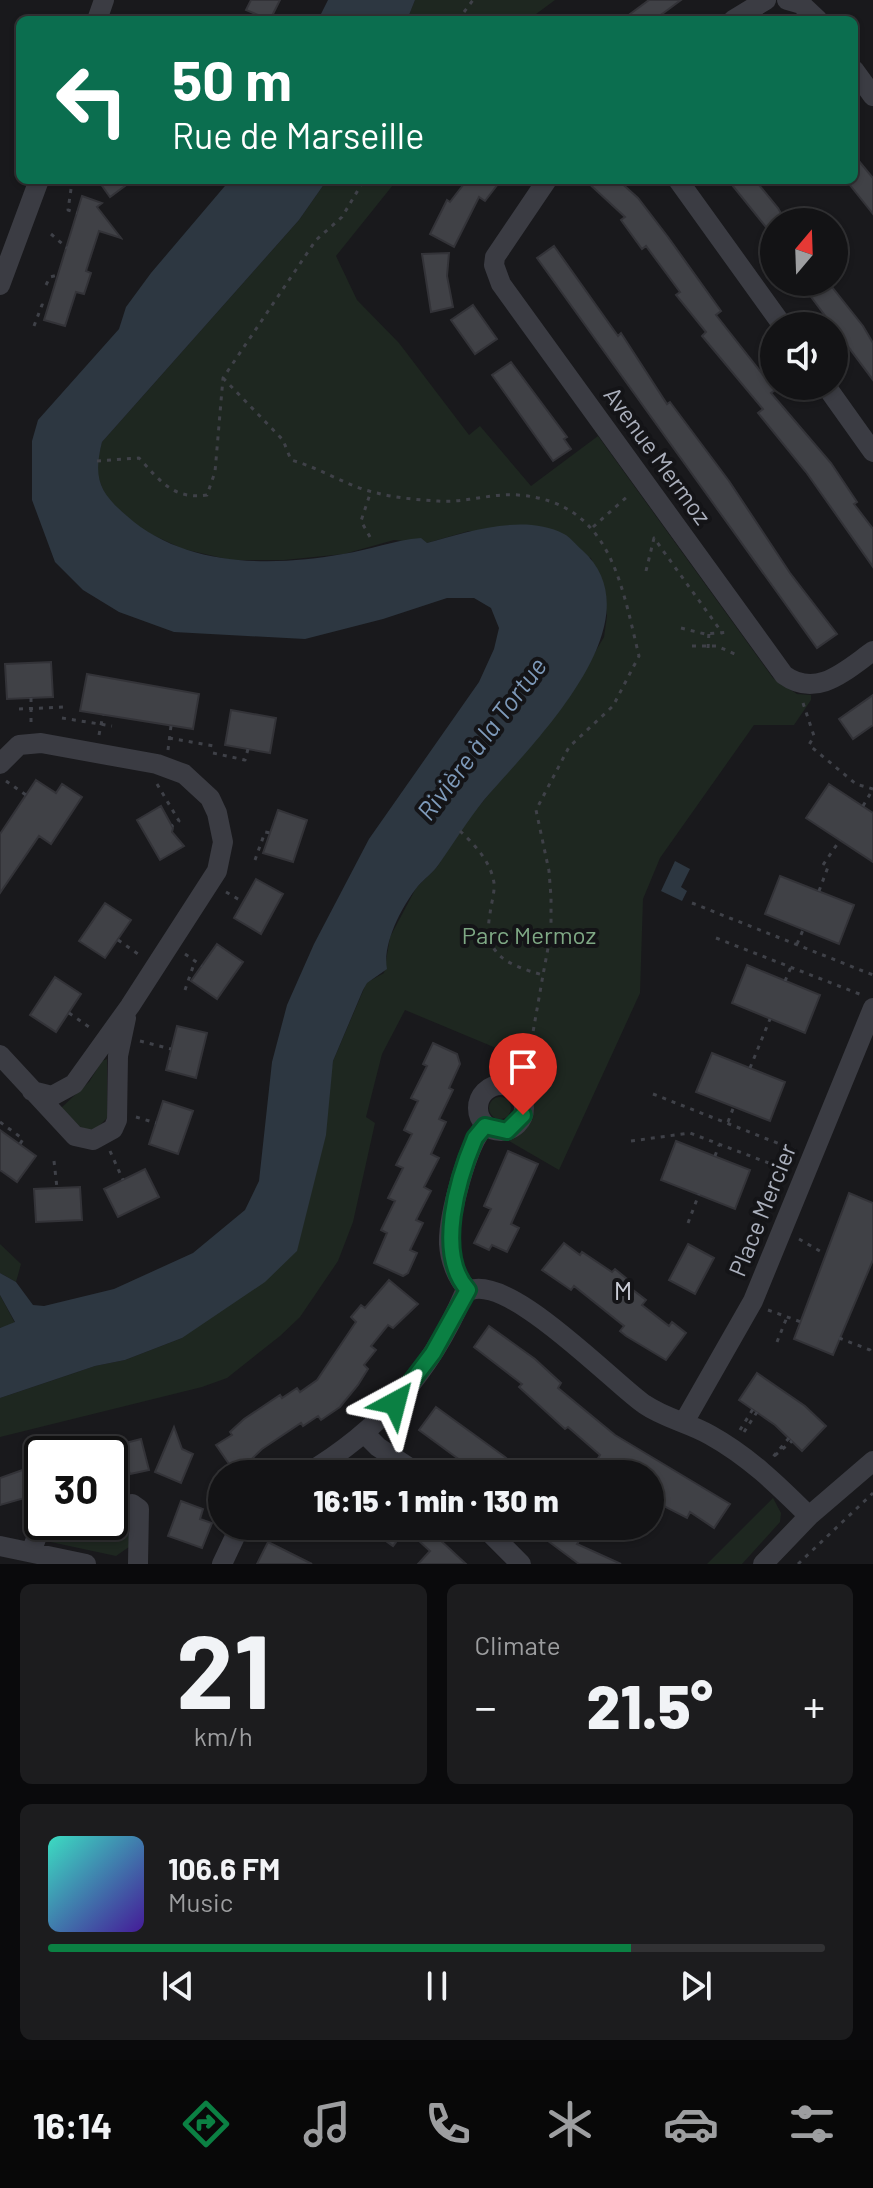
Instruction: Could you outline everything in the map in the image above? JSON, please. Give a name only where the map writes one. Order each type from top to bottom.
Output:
[{"type":"street","points":[[740,16],[766,0]]},
{"type":"street","points":[[787,0],[801,4],[814,16]]},
{"type":"street","points":[[858,75],[873,96]]},
{"type":"street","points":[[0,285],[4,261],[37,184]]},
{"type":"street","name":"Avenue Mermoz","points":[[544,184],[495,257],[496,275],[773,661],[784,675],[799,684]]},
{"type":"street","points":[[681,184],[773,312]]},
{"type":"street","points":[[836,400],[873,452]]},
{"type":"street","points":[[799,684],[829,681],[873,651]]},
{"type":"street","points":[[0,764],[11,750],[31,743],[194,781],[210,798],[217,813],[223,842],[217,871],[130,1006],[113,1038],[67,1090],[52,1096],[32,1091]]},
{"type":"street","name":"Place Mercier","points":[[684,1422],[753,1301],[873,1008]]},
{"type":"street","points":[[0,1055],[75,1136],[84,1140],[103,1136],[117,1120],[113,1038]]},
{"type":"street","points":[[498,1085],[512,1088],[523,1100],[520,1123],[507,1131],[485,1126],[477,1113],[480,1098],[498,1085]]},
{"type":"street","points":[[468,1290],[456,1272],[449,1241],[471,1147],[485,1126]]},
{"type":"street","points":[[468,1290],[495,1292],[520,1306],[577,1346],[640,1402],[684,1422],[749,1460],[809,1516]]},
{"type":"street","points":[[328,1460],[366,1435],[421,1371],[468,1290]]},
{"type":"street","points":[[366,1435],[400,1460]]},
{"type":"street","points":[[763,1564],[809,1516],[873,1461]]},
{"type":"street","points":[[128,1505],[139,1509],[138,1564]]},
{"type":"street","points":[[31,1552],[36,1540]]},
{"type":"street","points":[[222,1564],[233,1540]]},
{"type":"street","points":[[497,1540],[521,1564]]},
{"type":"street","points":[[0,1546],[86,1564]]},
{"type":"path","points":[[97,461],[139,458],[168,489],[188,498],[207,495],[215,472],[223,378],[316,240],[342,217],[362,184]]},
{"type":"path","points":[[71,189],[68,210],[77,213]]},
{"type":"path","points":[[51,234],[67,248]]},
{"type":"path","points":[[46,285],[50,277],[58,275]]},
{"type":"path","points":[[34,326],[42,305],[48,307]]},
{"type":"path","points":[[223,378],[283,440],[291,460],[324,470],[371,491],[442,501],[514,494],[560,504],[592,528],[617,570],[639,656],[613,706],[569,747],[536,810],[551,897],[551,932],[529,1055],[512,1088]]},
{"type":"path","points":[[592,528],[644,482]]},
{"type":"path","points":[[370,537],[361,521],[371,491]]},
{"type":"path","points":[[646,571],[654,538],[723,634]]},
{"type":"path","points":[[681,628],[723,634],[738,630]]},
{"type":"path","points":[[708,646],[709,633]]},
{"type":"path","points":[[692,646],[708,646],[737,655]]},
{"type":"path","points":[[799,684],[814,736],[809,745],[856,784],[873,789],[863,806]]},
{"type":"path","points":[[31,698],[31,743]]},
{"type":"path","points":[[19,709],[65,707]]},
{"type":"path","points":[[62,718],[112,726]]},
{"type":"path","points":[[171,726],[161,775],[179,821],[172,826]]},
{"type":"path","points":[[169,738],[214,746]]},
{"type":"path","points":[[213,753],[245,760],[248,749]]},
{"type":"path","points":[[0,777],[26,795]]},
{"type":"path","points":[[460,831],[488,864],[495,885],[487,928],[491,947],[514,967],[543,975]]},
{"type":"path","points":[[255,860],[265,832],[270,833]]},
{"type":"path","points":[[819,891],[826,866],[840,840]]},
{"type":"path","points":[[692,903],[873,975]]},
{"type":"path","points":[[797,944],[803,930]]},
{"type":"path","points":[[716,938],[873,999]]},
{"type":"path","points":[[118,940],[156,966]]},
{"type":"path","points":[[185,990],[195,961]]},
{"type":"path","points":[[785,981],[791,967]]},
{"type":"path","points":[[69,1013],[113,1038],[171,1049]]},
{"type":"path","points":[[750,1068],[770,1019]]},
{"type":"path","points":[[653,1094],[728,1123],[809,1167]]},
{"type":"path","points":[[728,1123],[734,1106]]},
{"type":"path","points":[[0,1122],[23,1139],[20,1144]]},
{"type":"path","points":[[631,1141],[682,1132],[809,1167]]},
{"type":"path","points":[[103,1136],[123,1180]]},
{"type":"path","points":[[715,1156],[719,1143]]},
{"type":"path","points":[[54,1161],[57,1188]]},
{"type":"path","points":[[688,1223],[699,1194]]},
{"type":"path","points":[[799,1239],[825,1254]]},
{"type":"path","points":[[768,1310],[801,1322]]},
{"type":"path","points":[[777,1342],[787,1317]]},
{"type":"path","points":[[839,1338],[870,1350],[873,1355]]},
{"type":"path","points":[[755,1411],[738,1437],[755,1411]]},
{"type":"path","points":[[791,1440],[772,1458],[791,1440]]},
{"type":"path","points":[[798,1564],[873,1493]]},
{"type":"green space","points":[[415,0],[555,0],[533,16],[409,16]]},
{"type":"green space","name":"Parc Mermoz","points":[[324,184],[394,184],[336,256],[357,300],[399,343],[469,435],[480,426],[531,486],[598,436],[773,678],[797,694],[811,695],[811,700],[794,725],[754,725],[660,858],[643,899],[640,993],[559,1170],[509,1141],[529,1124],[533,1099],[516,1080],[491,1076],[496,1048],[405,1010],[382,1054],[366,1117],[375,1123],[353,1222],[338,1261],[300,1317],[227,1378],[202,1387],[0,1437],[0,1398],[95,1366],[125,1360],[182,1338],[327,1096],[333,1061],[366,983],[384,973],[390,937],[416,888],[437,867],[464,824],[565,703],[604,637],[607,616],[603,588],[591,558],[469,531],[427,543],[394,540],[344,554],[284,560],[231,560],[183,549],[142,530],[107,499],[95,470],[102,442],[299,220]]},
{"type":"green space","points":[[107,1059],[107,1118],[93,1132],[78,1126],[61,1108],[89,1082],[102,1061]]},
{"type":"green space","points":[[500,1097],[508,1100],[511,1108],[508,1116],[500,1119],[492,1116],[489,1108],[492,1100]]},
{"type":"green space","points":[[0,1244],[21,1264],[16,1282],[0,1273]]},
{"type":"green space","points":[[0,1295],[15,1323],[0,1328]]},
{"type":"green space","points":[[773,1498],[781,1513],[780,1522],[742,1564],[707,1564]]},
{"type":"green space","points":[[128,1516],[129,1547],[116,1556],[46,1541],[128,1540]]},
{"type":"water","points":[[328,0],[415,0],[409,16],[320,16]]},
{"type":"water","name":"Rivière à la Tortue","points":[[227,184],[324,184],[299,220],[102,442],[98,465],[101,484],[104,492],[127,516],[150,533],[201,554],[258,561],[315,558],[421,538],[427,543],[496,526],[548,528],[564,534],[582,550],[602,579],[606,611],[598,646],[580,681],[556,716],[478,808],[437,867],[412,894],[390,937],[387,969],[367,983],[363,990],[333,1061],[326,1135],[297,1251],[265,1282],[182,1338],[125,1360],[95,1366],[0,1398],[0,1328],[15,1322],[0,1295],[0,1273],[16,1282],[33,1305],[44,1306],[114,1289],[193,1253],[245,1210],[259,1181],[272,1062],[287,1005],[314,944],[369,839],[479,682],[494,649],[499,628],[491,608],[474,598],[447,598],[383,619],[305,639],[174,632],[119,612],[83,590],[55,562],[32,500],[32,441],[38,420],[119,329],[126,307]]},
{"type":"water","points":[[675,861],[690,869],[681,887],[687,891],[682,901],[661,891]]},
{"type":"building","points":[[251,0],[280,0],[272,16],[260,16],[246,10]]},
{"type":"building","points":[[649,0],[681,0],[659,16],[627,16]]},
{"type":"building","points":[[858,160],[873,178],[873,214],[849,184],[858,184]]},
{"type":"building","points":[[101,184],[128,184],[110,197]]},
{"type":"building","points":[[464,184],[498,184],[485,201],[479,197],[454,247],[430,234],[447,200],[450,202]]},
{"type":"building","points":[[589,184],[622,184],[638,198],[668,237],[721,311],[716,315],[760,371],[760,400],[777,400],[831,463],[857,502],[854,504],[873,529],[873,567],[806,472],[758,413],[763,409],[702,336],[706,332],[676,295],[680,292],[646,246],[642,249],[621,220],[625,217]]},
{"type":"building","points":[[731,184],[758,184],[778,208],[760,208],[760,220]]},
{"type":"building","points":[[82,196],[102,203],[97,207],[121,238],[99,231],[86,271],[91,273],[84,294],[76,292],[65,326],[44,320]]},
{"type":"building","points":[[554,246],[618,336],[621,333],[667,404],[670,402],[729,481],[790,573],[837,634],[817,648],[537,258]]},
{"type":"building","points":[[449,253],[447,276],[453,307],[431,312],[422,254]]},
{"type":"building","points":[[810,296],[839,296],[863,326],[873,343],[873,380],[848,346],[848,312],[822,312]]},
{"type":"building","points":[[473,305],[497,339],[475,354],[451,320]]},
{"type":"building","points":[[511,362],[567,437],[564,439],[571,449],[553,461],[492,375]]},
{"type":"building","points":[[51,662],[53,697],[7,699],[5,664]]},
{"type":"building","points":[[87,674],[199,694],[193,729],[80,711]]},
{"type":"building","points":[[873,695],[873,725],[853,739],[839,719]]},
{"type":"building","points":[[231,710],[276,718],[270,753],[225,745]]},
{"type":"building","points":[[36,780],[56,793],[62,784],[82,797],[51,844],[39,836],[0,893],[0,834]]},
{"type":"building","points":[[829,784],[873,813],[873,862],[806,818]]},
{"type":"building","points":[[161,806],[173,828],[172,832],[184,846],[160,860],[137,820]]},
{"type":"building","points":[[278,810],[307,820],[293,862],[263,853]]},
{"type":"building","points":[[780,876],[854,905],[839,944],[765,914]]},
{"type":"building","points":[[256,879],[283,894],[261,934],[234,918]]},
{"type":"building","points":[[105,903],[131,920],[105,958],[79,941]]},
{"type":"building","points":[[217,944],[243,962],[217,999],[191,981]]},
{"type":"building","points":[[747,965],[820,995],[805,1033],[732,1003]]},
{"type":"building","points":[[55,977],[81,994],[56,1032],[30,1015]]},
{"type":"building","points":[[177,1026],[207,1033],[196,1078],[166,1070]]},
{"type":"building","points":[[433,1043],[457,1054],[460,1064],[449,1088],[453,1090],[439,1119],[446,1122],[431,1154],[439,1158],[424,1187],[431,1191],[416,1220],[423,1223],[410,1250],[417,1253],[408,1273],[403,1276],[374,1263],[387,1233],[381,1230],[395,1201],[388,1198],[403,1168],[396,1165],[412,1134],[404,1130],[418,1101],[411,1098],[427,1066],[423,1064]]},
{"type":"building","points":[[712,1053],[785,1082],[770,1121],[696,1092]]},
{"type":"building","points":[[163,1101],[193,1111],[178,1154],[149,1144]]},
{"type":"building","points":[[0,1130],[36,1156],[17,1182],[0,1170]]},
{"type":"building","points":[[676,1141],[750,1170],[735,1209],[661,1180]]},
{"type":"building","points":[[508,1151],[538,1164],[511,1224],[519,1228],[507,1252],[492,1245],[489,1250],[474,1243],[491,1209],[484,1206]]},
{"type":"building","points":[[145,1169],[159,1197],[118,1217],[104,1189]]},
{"type":"building","points":[[80,1187],[82,1220],[36,1222],[34,1189]]},
{"type":"building","points":[[849,1193],[873,1203],[873,1260],[833,1355],[794,1339]]},
{"type":"building","points":[[564,1243],[612,1272],[615,1269],[627,1279],[624,1283],[646,1300],[642,1305],[669,1326],[672,1322],[686,1333],[666,1360],[626,1336],[620,1331],[624,1326],[574,1286],[571,1290],[542,1270]]},
{"type":"building","points":[[688,1244],[714,1258],[695,1294],[669,1280]]},
{"type":"building","points":[[389,1280],[418,1304],[393,1328],[388,1325],[371,1346],[376,1350],[364,1365],[368,1369],[340,1407],[321,1420],[318,1416],[303,1426],[301,1423],[251,1460],[226,1460],[216,1445],[232,1435],[230,1432],[244,1419],[280,1395],[282,1398],[297,1388],[300,1392],[317,1380],[356,1322],[351,1317],[361,1305],[365,1308]]},
{"type":"building","points":[[489,1326],[535,1359],[561,1383],[558,1388],[615,1435],[657,1460],[597,1460],[600,1455],[568,1427],[565,1429],[519,1387],[522,1384],[474,1347]]},
{"type":"building","points":[[757,1373],[805,1406],[826,1426],[802,1451],[775,1425],[739,1400]]},
{"type":"building","points":[[436,1407],[508,1460],[460,1460],[419,1430]]},
{"type":"building","points":[[174,1427],[182,1449],[193,1454],[181,1483],[155,1472]]},
{"type":"building","points":[[141,1439],[149,1470],[130,1474],[128,1442]]},
{"type":"building","points":[[664,1464],[730,1504],[714,1528],[690,1512],[687,1518],[664,1506]]},
{"type":"building","points":[[24,1469],[24,1498],[0,1505],[0,1478]]},
{"type":"building","points":[[181,1501],[203,1509],[200,1519],[208,1522],[208,1533],[202,1548],[168,1536]]},
{"type":"building","points":[[418,1540],[440,1540],[466,1564],[418,1564],[430,1551]]},
{"type":"building","points":[[547,1540],[580,1540],[577,1544],[621,1564],[579,1564]]},
{"type":"building","points":[[268,1542],[312,1564],[257,1564]]},
{"type":"district","name":"M","points":[[624,1291]]},
{"type":"route","points":[[395,1403],[433,1353],[468,1290],[456,1272],[449,1241],[471,1147],[485,1126],[499,1132],[507,1131],[520,1123],[523,1115]]}]
